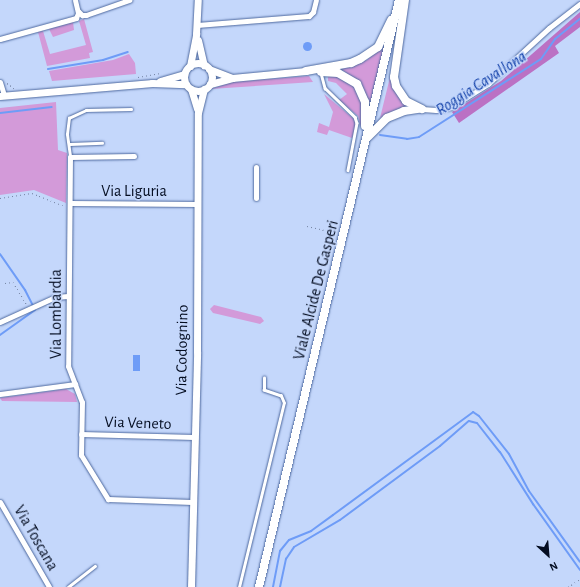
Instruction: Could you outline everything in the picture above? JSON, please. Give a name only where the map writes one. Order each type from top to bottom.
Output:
[{"type":"main road","points":[[306,71],[321,70],[351,63],[378,47],[399,0]]},
{"type":"main road","name":"Viale Alcide De Gasperi","points":[[259,587],[399,0]]},
{"type":"main road","points":[[405,0],[394,77],[396,86],[406,101],[422,109]]},
{"type":"main road","points":[[321,70],[346,75],[360,88],[366,114],[363,152]]},
{"type":"main road","points":[[366,141],[379,123],[387,118],[404,111],[422,109]]},
{"type":"street","points":[[75,0],[78,11],[82,15],[86,15],[129,0]]},
{"type":"street","points":[[152,83],[184,74],[190,66],[196,34],[198,0]]},
{"type":"street","points":[[197,25],[311,14],[316,0]]},
{"type":"street","points":[[422,109],[436,110],[451,107],[488,84],[549,28],[580,4]]},
{"type":"street","points":[[0,39],[74,18],[78,11]]},
{"type":"street","points":[[196,34],[212,77],[207,87]]},
{"type":"street","points":[[190,66],[207,67],[232,78]]},
{"type":"street","points":[[0,83],[2,95],[152,83],[207,87],[232,78],[306,71]]},
{"type":"street","points":[[184,74],[188,86]]},
{"type":"street","name":"Via Codognino","points":[[188,86],[198,113]]},
{"type":"street","name":"Via Codognino","points":[[191,587],[198,204],[198,113],[207,87]]},
{"type":"street","points":[[70,157],[134,156]]},
{"type":"street","name":"Via Lombardia","points":[[70,157],[68,366],[82,402],[81,455],[108,499],[192,502]]},
{"type":"street","points":[[256,167],[256,198]]},
{"type":"street","name":"Via Liguria","points":[[70,205],[198,204]]},
{"type":"street","points":[[0,322],[59,295],[68,296]]},
{"type":"street","points":[[0,394],[75,384]]},
{"type":"street","name":"Via Veneto","points":[[81,434],[194,437]]},
{"type":"street","name":"Via Toscana","points":[[0,502],[49,587]]},
{"type":"lane","points":[[321,70],[324,88],[355,117],[358,123],[348,170]]},
{"type":"lane","points":[[70,157],[67,122],[73,114],[86,110],[132,109]]},
{"type":"lane","points":[[70,144],[102,143]]},
{"type":"lane","points":[[239,587],[284,403],[281,396],[264,390],[264,378]]},
{"type":"lane","points":[[68,587],[95,566]]},
{"type":"path","points":[[136,77],[162,73]]},
{"type":"path","points":[[0,83],[8,83],[14,89]]},
{"type":"path","points":[[0,198],[32,193],[70,205]]},
{"type":"path","points":[[307,226],[324,230]]},
{"type":"path","points":[[5,283],[13,282],[24,302],[32,307]]},
{"type":"path","points":[[568,587],[580,579]]},
{"type":"shaded area","points":[[580,12],[580,27],[555,46],[559,53],[459,123],[452,112],[501,81]]},
{"type":"shaded area","points":[[84,19],[93,52],[89,53],[90,58],[47,66],[38,32],[43,31],[50,54],[86,45],[79,21]]},
{"type":"shaded area","points":[[73,22],[74,30],[53,37],[49,29]]},
{"type":"shaded area","points":[[385,43],[369,107],[360,83],[341,69],[367,60]]},
{"type":"shaded area","points":[[129,54],[135,63],[136,74],[52,81],[49,71],[113,60]]},
{"type":"shaded area","points":[[391,73],[412,107],[393,111],[380,118]]},
{"type":"shaded area","points":[[309,76],[313,82],[211,89],[232,82]]},
{"type":"shaded area","points":[[328,76],[336,76],[351,83],[358,91],[361,100],[361,127],[358,116],[339,100],[347,94],[336,83],[328,81]]},
{"type":"shaded area","points":[[324,94],[354,119],[356,124],[352,138],[329,130],[327,135],[317,132],[319,123],[329,127],[333,112]]},
{"type":"shaded area","points":[[56,102],[58,150],[67,153],[66,203],[34,190],[0,195],[0,108]]},
{"type":"shaded area","points":[[214,305],[261,317],[264,321],[260,324],[213,313],[210,309]]},
{"type":"shaded area","points":[[66,389],[75,394],[77,402],[2,401],[0,398]]},
{"type":"water","points":[[307,41],[312,46],[307,51],[302,46]]},
{"type":"water","points":[[133,355],[140,355],[140,371],[133,371]]},
{"type":"waterway","name":"Roggia Cavallona","points":[[380,135],[407,139],[419,137],[541,59],[555,39],[580,19]]},
{"type":"waterway","points":[[48,69],[103,60],[128,52]]},
{"type":"waterway","name":"Roggia Cavallona","points":[[0,113],[52,107]]},
{"type":"waterway","points":[[0,254],[25,290],[35,310],[0,335]]},
{"type":"waterway","points":[[273,587],[280,551],[289,540],[311,531],[473,412],[479,416],[509,454],[529,491],[580,562]]},
{"type":"waterway","points":[[280,587],[286,559],[294,547],[340,520],[440,446],[469,421],[477,423],[500,452],[533,504],[580,570]]}]
